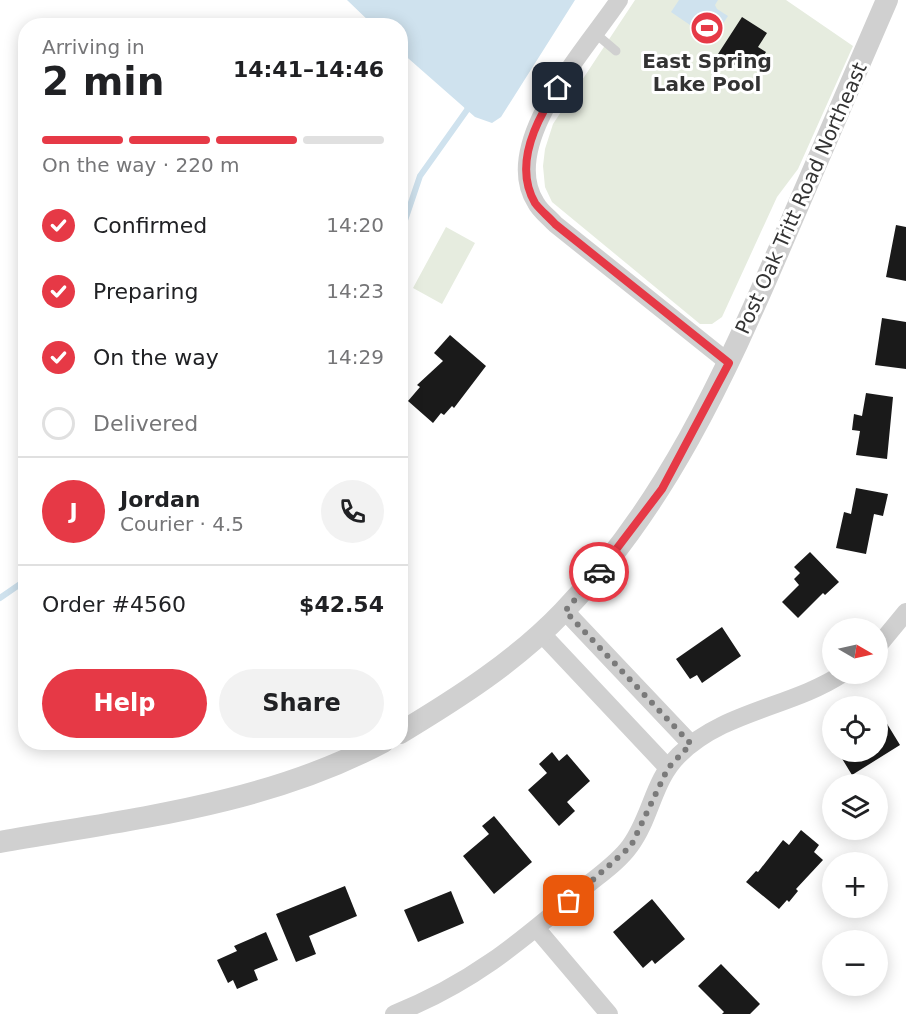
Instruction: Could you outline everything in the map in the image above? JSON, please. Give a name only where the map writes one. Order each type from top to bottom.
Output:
[{"type":"street","points":[[619,0],[545,107],[531,135],[527,158],[528,183],[536,203],[555,224],[729,363]]},
{"type":"street","name":"Post Oak Tritt Road Northeast","points":[[408,728],[460,696],[542,633],[565,611],[624,541],[662,489],[729,363],[888,0]]},
{"type":"street","points":[[565,611],[691,744]]},
{"type":"street","points":[[888,634],[906,612]]},
{"type":"street","points":[[542,633],[668,768]]},
{"type":"street","points":[[394,1014],[461,983],[491,965],[631,846],[668,768],[691,744],[735,720],[822,683]]},
{"type":"street","points":[[0,842],[175,812],[256,792],[318,772],[366,750]]},
{"type":"street","points":[[536,928],[609,1014]]},
{"type":"lane","points":[[596,34],[616,51]]},
{"type":"shaded area","points":[[635,0],[786,0],[853,46],[798,169],[777,197],[722,317],[712,324],[700,324],[552,202],[545,187],[543,166],[545,149],[553,124]]},
{"type":"shaded area","points":[[446,227],[475,243],[442,304],[413,288]]},
{"type":"water","points":[[347,0],[575,0],[501,117],[492,123],[475,117],[408,58],[408,18],[366,18]]},
{"type":"water","name":"East Spring Lake Pool","points":[[679,0],[718,0],[715,5],[717,9],[728,16],[712,40],[671,12]]},
{"type":"building","points":[[742,17],[767,33],[758,47],[766,52],[754,71],[745,65],[742,70],[718,54]]},
{"type":"building","points":[[896,225],[906,227],[906,281],[886,277]]},
{"type":"building","points":[[882,318],[906,322],[906,369],[875,365]]},
{"type":"building","points":[[450,335],[486,366],[454,408],[452,406],[444,415],[441,413],[433,423],[408,401],[420,387],[417,385],[443,361],[434,353]]},
{"type":"building","points":[[866,393],[893,397],[887,459],[856,455],[860,431],[852,430],[854,414],[862,416]]},
{"type":"building","points":[[856,488],[888,494],[883,516],[874,514],[866,554],[836,548],[844,512],[851,514]]},
{"type":"building","points":[[810,552],[839,582],[825,595],[823,593],[798,618],[782,602],[799,585],[794,579],[800,573],[794,567]]},
{"type":"building","points":[[722,627],[741,656],[702,683],[697,675],[690,679],[676,659]]},
{"type":"building","points":[[888,725],[900,745],[888,752]]},
{"type":"building","points":[[552,752],[559,761],[567,754],[590,781],[567,802],[575,811],[559,826],[528,790],[547,773],[539,764]]},
{"type":"building","points":[[844,762],[873,762],[854,774]]},
{"type":"building","points":[[494,816],[532,862],[494,894],[463,856],[489,834],[482,826]]},
{"type":"building","points":[[801,830],[819,845],[814,852],[822,861],[796,889],[798,891],[789,902],[787,900],[779,909],[746,882],[756,871],[758,872],[783,840],[789,845]]},
{"type":"building","points":[[345,886],[357,916],[309,936],[316,954],[296,962],[276,914]]},
{"type":"building","points":[[451,891],[464,923],[418,942],[404,910]]},
{"type":"building","points":[[652,899],[685,939],[655,964],[652,960],[643,968],[613,932]]},
{"type":"building","points":[[266,932],[278,960],[254,970],[258,980],[237,989],[233,980],[228,983],[217,960],[237,951],[234,946]]},
{"type":"building","points":[[721,964],[760,1004],[750,1014],[722,1014],[724,1012],[698,986]]},
{"type":"waterway","points":[[408,211],[420,176],[467,110],[468,104]]},
{"type":"waterway","points":[[0,598],[18,586]]},
{"type":"way so far","points":[[569,901],[631,846],[668,768],[691,744],[565,611],[599,572]]},
{"type":"place","name":"East Spring Lake Pool","points":[[707,28]]},
{"type":"route","points":[[558,88],[545,107],[531,135],[527,158],[528,183],[536,203],[555,224],[714,354],[729,363],[662,489],[599,572]]}]
